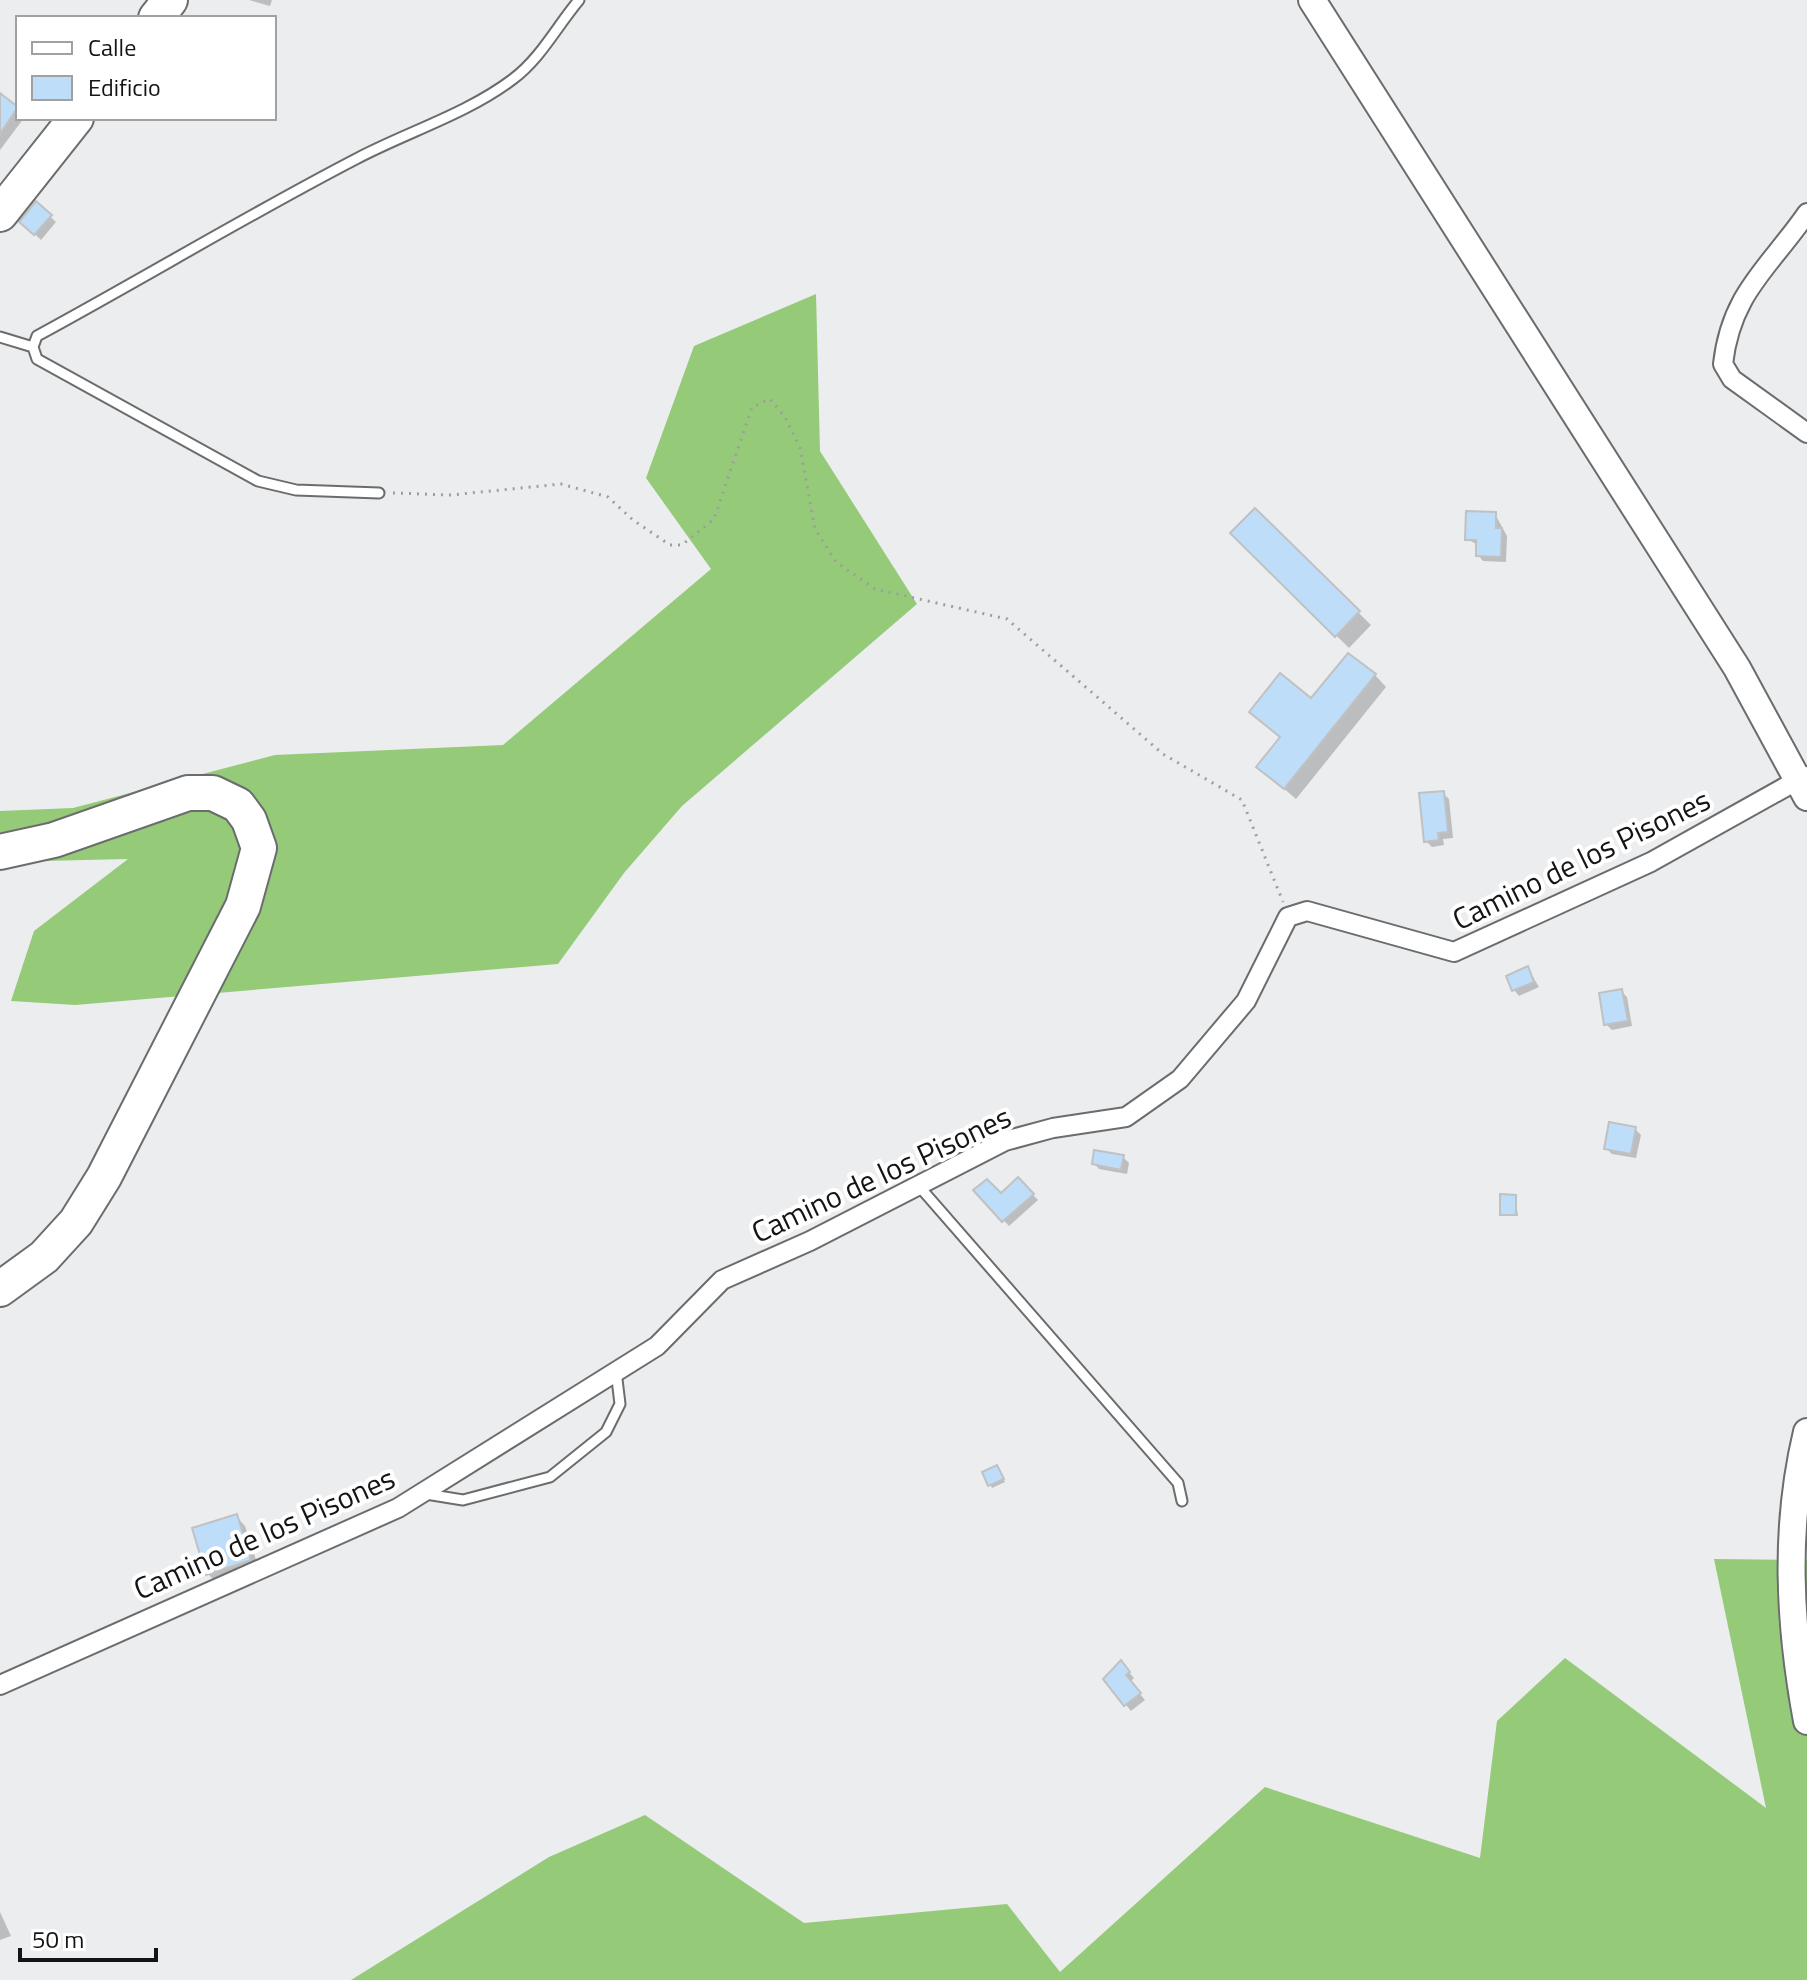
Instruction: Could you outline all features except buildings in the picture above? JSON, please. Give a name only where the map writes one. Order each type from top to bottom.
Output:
[{"type":"highway","points":[[158,16],[170,0]]},
{"type":"highway","points":[[0,214],[74,120]]},
{"type":"highway","points":[[0,852],[54,840],[188,793],[213,793],[238,805],[249,820],[259,848],[243,906],[104,1177],[76,1222],[44,1257],[0,1289]]},
{"type":"street","points":[[1312,0],[1737,668],[1804,784]]},
{"type":"street","points":[[1807,213],[1752,281],[1734,315],[1723,364],[1732,379],[1807,433]]},
{"type":"street","name":"Camino de los Pisones","points":[[0,1685],[174,1604],[398,1508],[657,1346],[722,1280],[1005,1141],[1053,1128],[1126,1117],[1180,1079],[1246,1001],[1288,917],[1307,911],[1454,952],[1651,862],[1804,784]]},
{"type":"street","points":[[1807,1432],[1800,1460],[1789,1575],[1795,1656],[1807,1721]]},
{"type":"lane","points":[[379,493],[296,490],[258,481],[70,380],[37,359],[33,347],[37,336],[147,277],[272,204],[360,157],[468,106],[512,80],[531,63],[579,0]]},
{"type":"lane","points":[[0,337],[33,347]]},
{"type":"lane","points":[[918,1185],[1178,1483],[1182,1501]]},
{"type":"lane","points":[[419,1493],[463,1500],[550,1477],[583,1455],[606,1432],[620,1404],[616,1371]]},
{"type":"path","points":[[379,493],[451,495],[561,484],[608,497],[633,520],[670,545],[682,545],[714,519],[752,407],[770,399],[785,417],[800,448],[815,529],[836,562],[875,589],[1007,619],[1163,754],[1242,800],[1288,917]]},
{"type":"green space","points":[[816,294],[820,451],[917,604],[682,806],[624,873],[558,964],[75,1005],[11,1001],[34,931],[128,859],[0,862],[0,811],[73,808],[275,755],[503,745],[711,569],[646,478],[694,346]]},
{"type":"green space","points":[[1714,1559],[1807,1560],[1807,1980],[351,1980],[549,1857],[645,1815],[804,1923],[1007,1904],[1060,1972],[1265,1787],[1480,1858],[1497,1721],[1565,1658],[1766,1808]]}]
